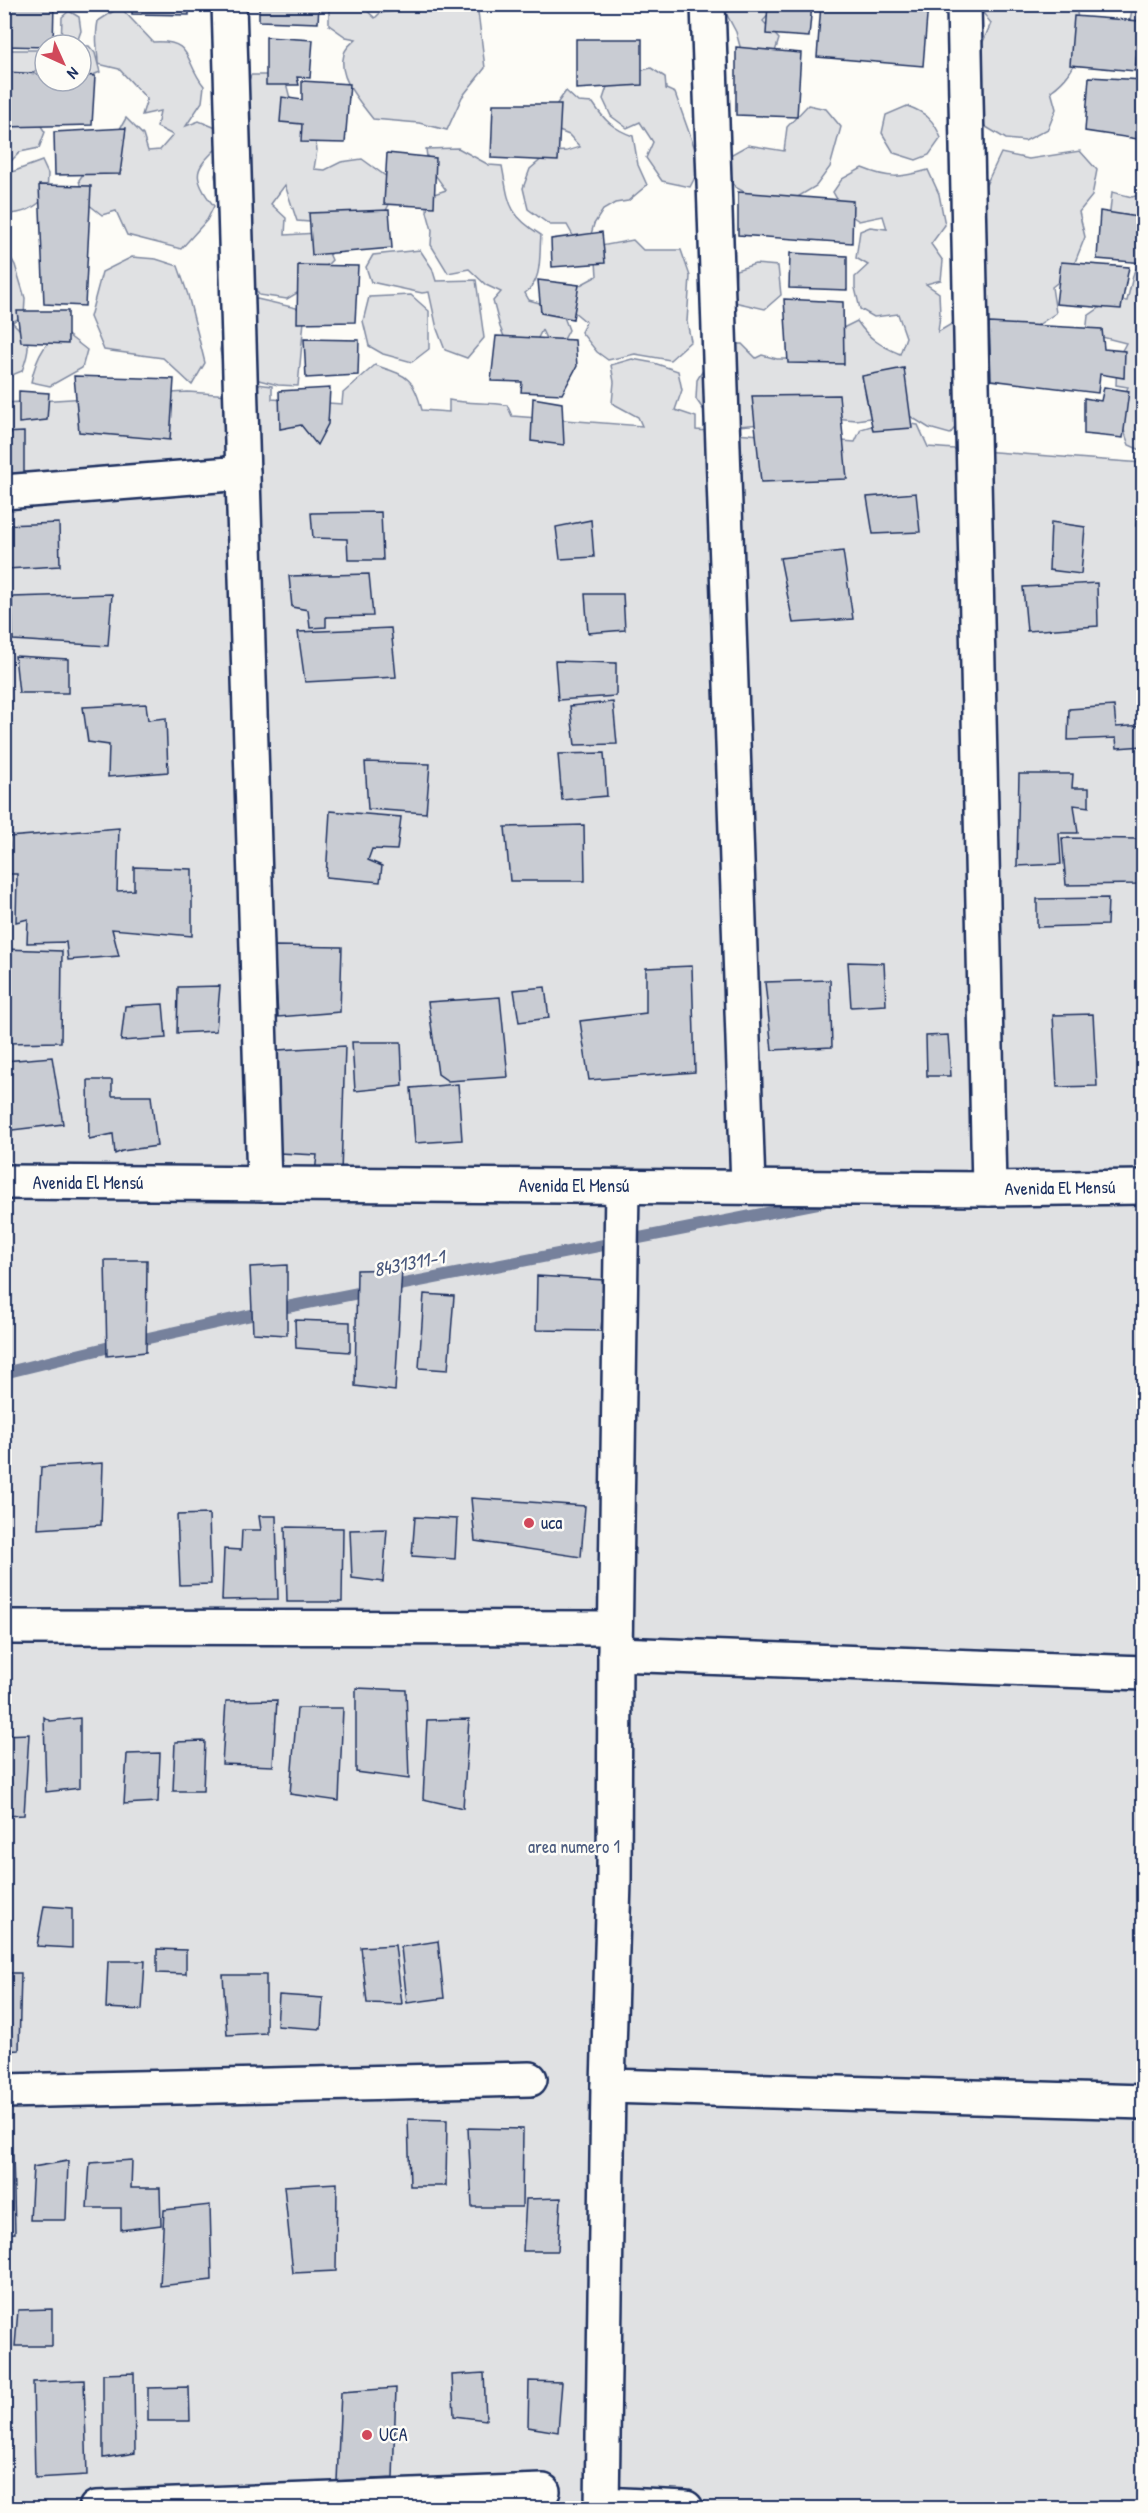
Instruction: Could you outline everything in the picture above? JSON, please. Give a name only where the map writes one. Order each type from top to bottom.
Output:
[{"type":"street","points":[[229,4],[264,1184]]},
{"type":"street","points":[[708,4],[748,1188]]},
{"type":"street","points":[[963,4],[989,1189]]},
{"type":"street","points":[[4,492],[243,473]]},
{"type":"street","name":"Avenida El Mensú","points":[[4,1182],[748,1188],[1143,1187]]},
{"type":"street","points":[[622,1186],[614,1880],[608,2086],[602,2506],[686,2508]]},
{"type":"street","points":[[4,1627],[615,1641],[1143,1673]]},
{"type":"street","points":[[4,2091],[531,2079]]},
{"type":"street","points":[[608,2086],[1143,2102]]},
{"type":"street","points":[[96,2508],[543,2491]]},
{"type":"green space","points":[[329,5],[373,5],[364,8],[375,18],[380,13],[442,5],[478,12],[485,68],[462,97],[447,130],[419,123],[373,119],[346,80],[344,71],[345,52],[356,39],[346,37],[329,25]]},
{"type":"green space","points":[[727,5],[773,5],[773,10],[763,21],[779,39],[774,55],[744,61],[736,32],[726,13]]},
{"type":"green space","points":[[980,5],[1076,5],[1079,42],[1075,63],[1070,73],[1051,91],[1056,109],[1048,129],[1025,141],[1006,139],[981,124],[977,56],[991,23],[980,9]]},
{"type":"green space","points":[[1133,5],[1143,5],[1143,34],[1129,25]]},
{"type":"green space","points":[[120,7],[153,42],[166,42],[182,48],[204,86],[202,102],[186,126],[199,121],[216,128],[228,137],[204,162],[198,176],[205,194],[214,206],[207,220],[181,249],[127,235],[116,211],[102,215],[83,200],[79,180],[91,163],[121,171],[115,144],[118,132],[126,118],[143,135],[148,151],[160,150],[173,135],[157,127],[160,111],[142,115],[147,99],[119,69],[98,64],[96,38],[98,21]]},
{"type":"green space","points":[[69,11],[79,17],[80,33],[61,33],[62,17]]},
{"type":"green space","points":[[4,48],[33,50],[33,73],[25,81],[5,79]]},
{"type":"green space","points":[[93,51],[95,53],[100,72],[93,75]]},
{"type":"green space","points":[[651,68],[665,77],[666,89],[675,93],[701,166],[690,187],[662,181],[646,158],[653,142],[640,122],[627,128],[611,116],[603,99],[610,78]]},
{"type":"green space","points":[[251,75],[284,75],[295,118],[314,130],[317,150],[314,169],[325,170],[341,162],[362,159],[391,180],[394,195],[383,216],[323,223],[297,221],[285,185],[271,204],[286,218],[285,235],[317,233],[332,260],[304,289],[287,299],[259,295],[250,280],[218,193],[215,175]]},
{"type":"green space","points":[[566,91],[578,102],[593,103],[610,123],[633,136],[638,165],[647,185],[628,201],[615,203],[603,210],[594,224],[589,241],[576,241],[567,225],[550,225],[528,209],[523,188],[530,169],[550,152],[567,151],[580,147],[569,135],[549,127],[551,112]]},
{"type":"green space","points":[[808,105],[826,109],[841,127],[830,167],[816,186],[786,204],[761,201],[735,187],[723,159],[748,145],[784,151],[787,127]]},
{"type":"green space","points":[[907,106],[928,118],[941,138],[929,155],[916,160],[894,153],[882,133],[886,115]]},
{"type":"green space","points":[[5,112],[37,120],[45,132],[39,148],[20,152],[5,167]]},
{"type":"green space","points":[[458,148],[489,165],[502,166],[511,206],[522,221],[541,235],[537,275],[531,288],[525,293],[529,300],[561,309],[569,330],[560,347],[549,345],[542,330],[534,346],[508,346],[493,301],[501,292],[486,285],[469,269],[448,273],[431,245],[432,230],[427,212],[428,196],[446,190],[428,165],[426,149]]},
{"type":"green space","points":[[1080,151],[1097,170],[1092,196],[1079,212],[1085,237],[1071,272],[1052,287],[1056,313],[1023,335],[1000,336],[977,316],[978,202],[1001,153],[1029,159]]},
{"type":"green space","points":[[42,161],[48,174],[47,196],[28,210],[5,214],[5,178],[12,172]]},
{"type":"green space","points":[[862,168],[895,176],[928,170],[939,194],[945,225],[931,244],[943,261],[941,280],[926,284],[939,293],[938,332],[953,323],[983,331],[998,355],[995,374],[989,385],[950,434],[929,428],[905,413],[856,420],[834,418],[738,426],[707,415],[696,399],[697,380],[711,357],[728,344],[742,344],[756,358],[762,355],[777,359],[802,359],[837,331],[857,321],[876,341],[900,354],[906,337],[898,314],[874,317],[860,309],[855,288],[855,277],[868,265],[856,258],[860,231],[870,227],[887,229],[883,216],[859,221],[843,210],[833,192],[842,179]]},
{"type":"green space","points":[[1112,192],[1132,197],[1143,194],[1143,222],[1109,221]]},
{"type":"green space","points":[[5,214],[12,223],[8,253],[15,265],[25,298],[24,316],[12,322],[26,339],[28,350],[22,371],[5,378]]},
{"type":"green space","points":[[633,240],[643,250],[681,250],[690,276],[687,322],[691,341],[670,360],[635,354],[608,360],[597,352],[581,332],[586,322],[567,306],[569,291],[597,276],[595,247]]},
{"type":"green space","points":[[420,250],[432,268],[436,281],[476,280],[484,338],[467,358],[445,350],[437,329],[429,292],[422,293],[371,282],[366,267],[373,255]]},
{"type":"green space","points":[[132,257],[156,259],[178,266],[188,295],[205,363],[192,385],[163,358],[104,350],[90,317],[102,272]]},
{"type":"green space","points":[[1143,260],[1143,451],[1129,445],[1121,416],[1122,403],[1128,387],[1116,385],[1117,360],[1126,343],[1086,333],[1088,316],[1111,300],[1127,301],[1134,272]]},
{"type":"green space","points":[[755,264],[778,266],[781,295],[765,309],[734,302],[736,270]]},
{"type":"green space","points":[[411,295],[429,311],[429,349],[412,362],[383,354],[369,346],[363,321],[369,297]]},
{"type":"green space","points":[[257,299],[305,310],[298,386],[278,385],[255,379],[226,381],[220,350],[228,307]]},
{"type":"green space","points":[[64,332],[87,350],[82,368],[50,386],[31,382],[42,352],[51,340]]},
{"type":"green space","name":"area numero 1","points":[[632,359],[678,371],[682,390],[675,410],[696,417],[696,430],[855,442],[861,429],[888,421],[918,425],[928,447],[1143,463],[1143,2508],[5,2508],[5,403],[188,392],[230,395],[257,384],[272,386],[272,399],[342,404],[343,393],[375,365],[407,379],[415,390],[422,410],[449,412],[449,400],[507,405],[512,416],[642,426],[638,417],[612,403],[614,382],[611,365]]},
{"type":"building","points":[[4,4],[54,4],[53,33],[33,33],[33,47],[5,46]]},
{"type":"building","points":[[132,4],[189,4],[189,15],[132,14]]},
{"type":"building","points":[[259,4],[319,4],[318,23],[259,21]]},
{"type":"building","points":[[768,4],[812,4],[809,37],[766,34]]},
{"type":"building","points":[[821,4],[928,4],[923,66],[817,57]]},
{"type":"building","points":[[1084,4],[1142,4],[1140,12]]},
{"type":"building","points":[[1074,16],[1140,21],[1135,71],[1070,65]]},
{"type":"building","points":[[266,37],[313,40],[310,78],[297,77],[299,85],[266,85]]},
{"type":"building","points":[[576,39],[642,39],[642,85],[576,89]]},
{"type":"building","points":[[736,47],[801,53],[797,117],[736,115]]},
{"type":"building","points":[[4,72],[33,73],[33,93],[93,93],[93,76],[95,76],[92,125],[4,127]]},
{"type":"building","points":[[1089,77],[1144,80],[1144,140],[1085,131]]},
{"type":"building","points":[[302,81],[350,84],[345,143],[301,142],[302,124],[280,122],[282,97],[302,100]]},
{"type":"building","points":[[493,104],[561,104],[558,161],[491,158]]},
{"type":"building","points":[[126,128],[120,174],[55,175],[54,132]]},
{"type":"building","points":[[387,153],[436,158],[434,207],[384,204]]},
{"type":"building","points":[[39,185],[91,186],[85,306],[44,304]]},
{"type":"building","points":[[738,192],[853,201],[852,243],[738,235]]},
{"type":"building","points":[[389,210],[392,248],[312,255],[309,213]]},
{"type":"building","points":[[1100,211],[1144,218],[1144,263],[1097,259]]},
{"type":"building","points":[[602,232],[605,263],[552,267],[551,239]]},
{"type":"building","points":[[790,253],[847,256],[847,290],[789,288]]},
{"type":"building","points":[[1061,262],[1129,267],[1121,309],[1056,304]]},
{"type":"building","points":[[298,265],[358,266],[355,322],[297,323]]},
{"type":"building","points":[[538,280],[579,285],[573,319],[541,313]]},
{"type":"building","points":[[784,299],[843,302],[844,364],[788,363]]},
{"type":"building","points":[[17,311],[68,311],[68,344],[21,342]]},
{"type":"building","points":[[989,323],[1102,329],[1104,349],[1125,351],[1124,378],[1100,374],[1098,393],[991,380]]},
{"type":"building","points":[[496,336],[575,340],[577,366],[562,394],[521,392],[522,382],[491,381]]},
{"type":"building","points":[[304,339],[359,340],[358,375],[306,378]]},
{"type":"building","points":[[904,368],[912,428],[873,431],[862,376]]},
{"type":"building","points":[[74,376],[174,379],[170,440],[79,432]]},
{"type":"building","points":[[1104,387],[1129,391],[1123,438],[1084,434],[1084,398],[1101,401]]},
{"type":"building","points":[[330,388],[328,424],[317,445],[301,425],[280,429],[279,391]]},
{"type":"building","points":[[19,391],[49,393],[47,420],[19,423]]},
{"type":"building","points":[[839,395],[847,479],[761,482],[752,396]]},
{"type":"building","points":[[533,398],[562,403],[564,445],[531,441]]},
{"type":"building","points":[[24,432],[24,476],[4,479],[4,433]]},
{"type":"building","points":[[1138,484],[1144,484],[1144,526],[1136,526]]},
{"type":"building","points":[[916,493],[920,532],[873,534],[867,497]]},
{"type":"building","points":[[381,512],[383,560],[348,560],[347,539],[313,538],[311,513]]},
{"type":"building","points":[[591,520],[594,557],[560,559],[556,527]]},
{"type":"building","points":[[1051,522],[1085,527],[1081,574],[1049,570]]},
{"type":"building","points":[[59,523],[60,566],[6,569],[4,525]]},
{"type":"building","points":[[843,551],[853,619],[793,623],[780,558]]},
{"type":"building","points":[[369,574],[373,616],[326,617],[326,627],[310,628],[308,610],[292,607],[289,576]]},
{"type":"building","points":[[1097,583],[1098,626],[1027,631],[1023,587]]},
{"type":"building","points":[[112,594],[108,646],[13,640],[12,597]]},
{"type":"building","points":[[585,594],[623,594],[625,630],[588,633]]},
{"type":"building","points":[[391,628],[396,677],[305,682],[298,632]]},
{"type":"building","points":[[1144,655],[1144,690],[1141,690]]},
{"type":"building","points":[[15,656],[68,659],[68,693],[19,693]]},
{"type":"building","points":[[555,661],[616,663],[616,696],[558,700]]},
{"type":"building","points":[[613,702],[617,744],[575,745],[570,706]]},
{"type":"building","points":[[146,704],[148,720],[166,718],[168,772],[108,777],[109,745],[88,742],[83,707]]},
{"type":"building","points":[[1114,706],[1116,727],[1144,725],[1144,746],[1117,748],[1116,738],[1068,740],[1069,709]]},
{"type":"building","points":[[604,753],[607,796],[562,800],[558,754]]},
{"type":"building","points":[[365,762],[430,764],[426,813],[368,809]]},
{"type":"building","points":[[1019,774],[1073,774],[1072,788],[1089,788],[1089,807],[1074,805],[1078,833],[1059,833],[1061,864],[1017,866]]},
{"type":"building","points":[[330,811],[401,817],[397,850],[372,849],[368,860],[382,866],[380,882],[326,877]]},
{"type":"building","points":[[584,825],[585,881],[510,881],[505,827]]},
{"type":"building","points":[[119,828],[117,891],[134,890],[134,867],[192,869],[192,936],[112,929],[119,956],[68,960],[66,942],[27,943],[28,919],[16,922],[17,874],[4,874],[4,853],[10,854],[8,837]]},
{"type":"building","points":[[1062,838],[1139,839],[1139,884],[1066,885]]},
{"type":"building","points":[[1108,898],[1107,925],[1037,927],[1037,899]]},
{"type":"building","points":[[274,946],[342,947],[340,1012],[278,1017]]},
{"type":"building","points":[[4,949],[62,951],[61,1042],[4,1043]]},
{"type":"building","points":[[848,962],[884,963],[886,1005],[851,1007]]},
{"type":"building","points":[[692,966],[695,1072],[589,1080],[580,1021],[646,1013],[646,968]]},
{"type":"building","points":[[830,980],[832,1047],[772,1050],[765,982]]},
{"type":"building","points":[[220,986],[216,1031],[177,1033],[178,987]]},
{"type":"building","points":[[545,987],[549,1018],[519,1022],[514,990]]},
{"type":"building","points":[[500,997],[508,1077],[448,1081],[438,1074],[428,1002]]},
{"type":"building","points":[[163,1004],[166,1038],[121,1041],[125,1006]]},
{"type":"building","points":[[1093,1014],[1097,1086],[1057,1087],[1053,1015]]},
{"type":"building","points":[[948,1035],[951,1076],[927,1076],[926,1036]]},
{"type":"building","points":[[352,1042],[401,1042],[403,1086],[355,1091]]},
{"type":"building","points":[[345,1046],[341,1174],[315,1173],[317,1155],[279,1153],[278,1050]]},
{"type":"building","points":[[52,1057],[63,1124],[4,1131],[4,1061]]},
{"type":"building","points":[[88,1080],[112,1080],[112,1096],[151,1096],[157,1146],[115,1154],[113,1134],[89,1139]]},
{"type":"building","points":[[458,1084],[462,1140],[415,1143],[411,1088]]},
{"type":"building","points":[[105,1260],[147,1260],[146,1352],[107,1356]]},
{"type":"building","points":[[287,1265],[287,1335],[253,1333],[250,1267]]},
{"type":"building","points":[[402,1269],[395,1391],[355,1386],[357,1270]]},
{"type":"building","points":[[537,1276],[605,1280],[601,1331],[536,1330]]},
{"type":"building","points":[[424,1294],[454,1296],[448,1370],[419,1368]]},
{"type":"building","points":[[295,1320],[350,1322],[350,1352],[296,1348]]},
{"type":"building","points":[[103,1463],[101,1525],[38,1529],[41,1467]]},
{"type":"building","name":"uca","points":[[471,1498],[585,1506],[581,1557],[475,1541]]},
{"type":"building","points":[[209,1514],[211,1584],[180,1585],[177,1515]]},
{"type":"building","points":[[259,1516],[276,1516],[278,1599],[222,1600],[224,1549],[241,1550],[242,1530],[261,1530]]},
{"type":"building","points":[[415,1517],[457,1519],[455,1559],[412,1556]]},
{"type":"building","points":[[285,1527],[343,1528],[342,1602],[287,1602]]},
{"type":"building","points":[[387,1529],[383,1582],[352,1578],[350,1530]]},
{"type":"building","points":[[356,1688],[406,1690],[409,1779],[356,1772]]},
{"type":"building","points":[[277,1700],[273,1766],[222,1764],[226,1701]]},
{"type":"building","points":[[297,1708],[343,1708],[339,1801],[290,1794]]},
{"type":"building","points":[[44,1717],[50,1721],[80,1718],[80,1788],[46,1792]]},
{"type":"building","points":[[469,1719],[463,1808],[423,1799],[427,1720]]},
{"type":"building","points":[[29,1734],[24,1815],[4,1816],[4,1735]]},
{"type":"building","points":[[205,1741],[203,1791],[173,1791],[175,1742]]},
{"type":"building","points":[[160,1753],[158,1802],[124,1804],[127,1754]]},
{"type":"building","points":[[44,1906],[72,1908],[72,1948],[37,1946]]},
{"type":"building","points":[[438,1941],[444,1998],[407,2003],[401,1947]]},
{"type":"building","points":[[395,1945],[402,2004],[367,2003],[361,1947]]},
{"type":"building","points":[[157,1949],[186,1950],[186,1974],[157,1973]]},
{"type":"building","points":[[108,1961],[145,1961],[142,2010],[106,2008]]},
{"type":"building","points":[[4,1973],[21,1973],[19,2050],[4,2051]]},
{"type":"building","points":[[223,1975],[266,1975],[266,2033],[227,2035]]},
{"type":"building","points":[[279,1995],[323,1998],[321,2029],[277,2026]]},
{"type":"building","points":[[408,2119],[447,2120],[446,2186],[410,2186]]},
{"type":"building","points":[[468,2128],[523,2129],[522,2207],[472,2207]]},
{"type":"building","points":[[4,2154],[13,2154],[15,2233],[4,2234]]},
{"type":"building","points":[[132,2160],[131,2188],[160,2188],[161,2225],[121,2230],[121,2208],[87,2208],[90,2163]]},
{"type":"building","points":[[68,2161],[66,2220],[30,2220],[33,2167]]},
{"type":"building","points":[[337,2183],[336,2271],[293,2273],[284,2186]]},
{"type":"building","points":[[561,2198],[558,2251],[523,2251],[526,2199]]},
{"type":"building","points":[[210,2205],[212,2280],[160,2286],[164,2210]]},
{"type":"building","points":[[52,2309],[52,2346],[15,2346],[18,2310]]},
{"type":"building","points":[[134,2373],[135,2453],[103,2458],[103,2374]]},
{"type":"building","name":"UCA","points":[[484,2373],[486,2420],[454,2416],[452,2375]]},
{"type":"building","points":[[84,2380],[87,2475],[35,2478],[33,2382]]},
{"type":"building","points":[[529,2381],[562,2382],[558,2432],[528,2427]]},
{"type":"building","points":[[189,2387],[190,2421],[148,2421],[148,2388]]},
{"type":"building","name":"UCA","points":[[396,2388],[393,2478],[337,2481],[341,2392]]},
{"type":"waterway","name":"8431311-1","points":[[4,1373],[287,1307],[823,1202]]},
{"type":"place","name":"uca","points":[[529,1523]]},
{"type":"place","name":"UCA","points":[[367,2435]]}]
